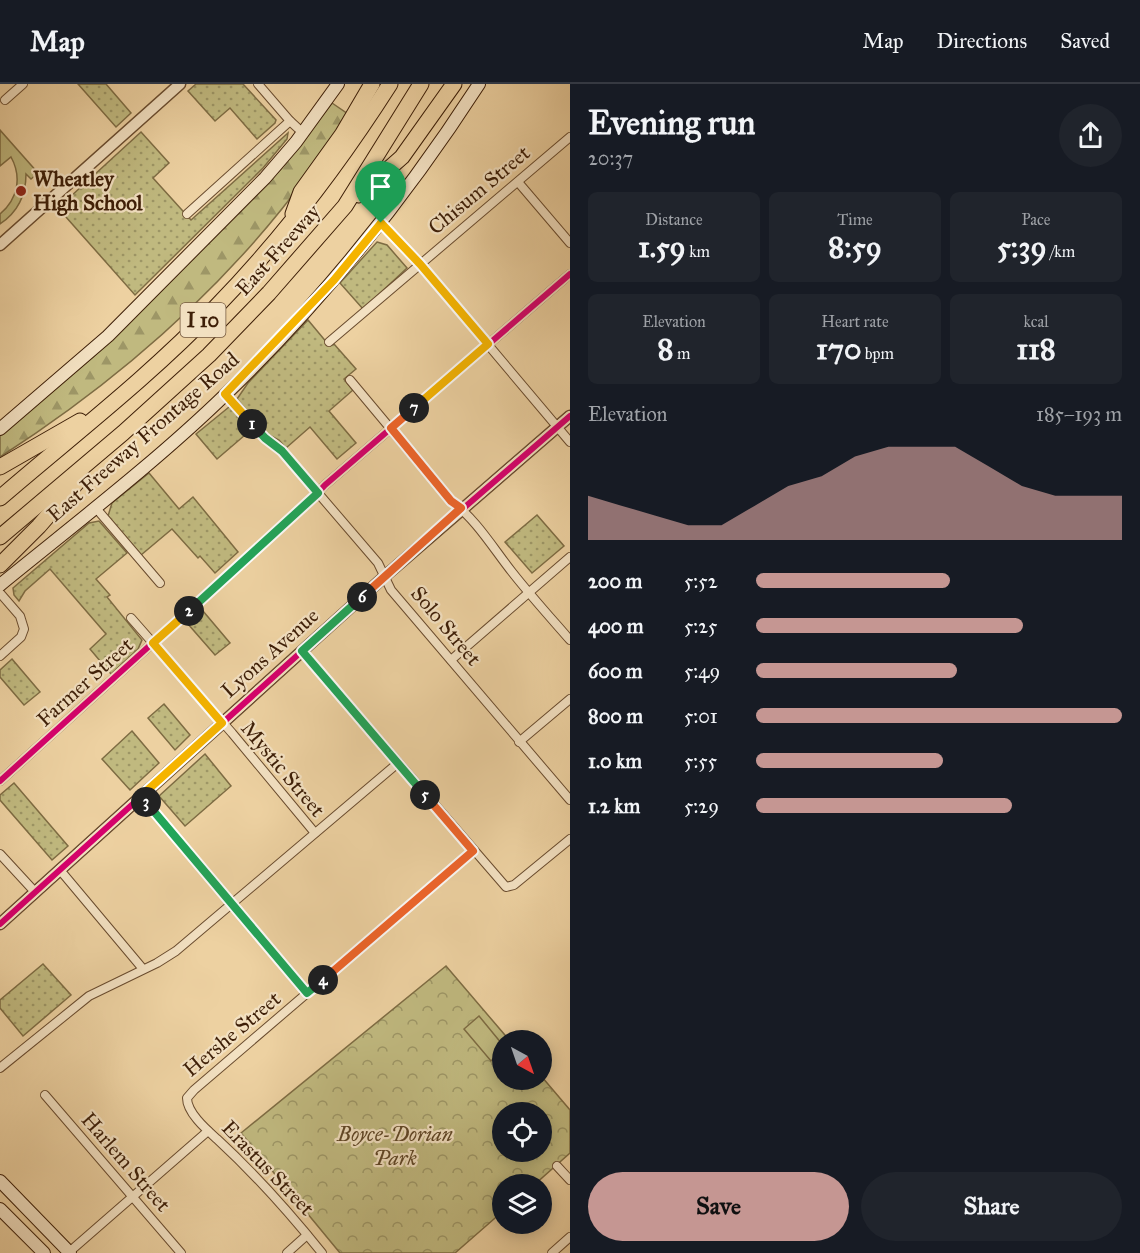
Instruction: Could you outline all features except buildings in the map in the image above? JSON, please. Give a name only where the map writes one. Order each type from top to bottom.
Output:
[{"type":"highway","points":[[288,227],[301,192],[342,135],[372,84]]},
{"type":"highway","name":"East Freeway","points":[[0,498],[109,405],[215,309],[288,227],[344,153],[390,84]]},
{"type":"highway","name":"East Freeway","points":[[0,537],[123,434],[209,355],[269,293],[345,207],[421,84]]},
{"type":"highway","points":[[345,207],[402,157],[454,84]]},
{"type":"highway","points":[[0,467],[109,405]]},
{"type":"highway","points":[[0,565],[123,434]]},
{"type":"main road","points":[[0,429],[108,336],[264,178],[303,132],[338,84]]},
{"type":"main road","name":"East Freeway Frontage Road","points":[[0,585],[95,507],[225,394],[334,280],[425,164],[479,84]]},
{"type":"main road","points":[[0,1181],[69,1253]]},
{"type":"main road","points":[[0,1209],[44,1253]]},
{"type":"street","points":[[5,100],[23,84]]},
{"type":"street","points":[[0,245],[180,84]]},
{"type":"street","points":[[258,84],[290,121],[303,132]]},
{"type":"street","points":[[187,214],[290,121]]},
{"type":"street","name":"Chisum Street","points":[[329,342],[570,136]]},
{"type":"street","points":[[518,182],[570,243]]},
{"type":"street","points":[[381,223],[420,264],[570,442]]},
{"type":"street","name":"Farmer Street","points":[[0,782],[318,493],[570,274]]},
{"type":"street","points":[[350,380],[451,501],[461,508],[570,640]]},
{"type":"street","name":"Solo Street","points":[[225,394],[265,438],[282,451],[378,563],[391,590],[570,800]]},
{"type":"street","name":"Lyons Avenue","points":[[0,924],[461,508],[570,416]]},
{"type":"street","points":[[95,507],[160,583]]},
{"type":"street","points":[[451,660],[570,557]]},
{"type":"street","points":[[0,593],[20,616],[24,629],[21,637],[0,656]]},
{"type":"street","name":"Mystic Street","points":[[130,618],[315,833]]},
{"type":"street","points":[[302,651],[506,887],[514,885],[570,839]]},
{"type":"street","points":[[519,742],[570,699]]},
{"type":"street","points":[[0,1068],[74,1007],[104,987],[176,951],[398,763]]},
{"type":"street","points":[[141,796],[307,993]]},
{"type":"street","name":"Hershe Street","points":[[189,1107],[188,1098],[194,1089],[473,851]]},
{"type":"street","points":[[0,854],[35,892]]},
{"type":"street","points":[[60,870],[143,969]]},
{"type":"street","name":"Harlem Street","points":[[45,1095],[181,1253]]},
{"type":"street","name":"Erastus Street","points":[[189,1107],[208,1131],[255,1175],[322,1253]]},
{"type":"street","points":[[69,1253],[208,1131]]},
{"type":"street","points":[[557,1166],[570,1180]]},
{"type":"street","points":[[287,1253],[307,1235]]},
{"type":"street","points":[[552,1253],[570,1237]]},
{"type":"green space","points":[[78,84],[106,84],[131,113],[116,127]]},
{"type":"green space","points":[[196,84],[243,84],[276,120],[275,123],[257,139],[230,108],[215,121],[188,91]]},
{"type":"green space","points":[[332,103],[348,114],[308,175],[241,256],[167,330],[127,364],[44,428],[0,457],[0,436],[94,356],[281,169]]},
{"type":"green space","points":[[0,130],[38,173],[31,179],[26,174],[20,202],[12,214],[0,224],[0,214],[11,202],[17,180],[11,157],[0,166]]},
{"type":"green space","points":[[141,132],[169,163],[153,178],[191,220],[288,133],[287,139],[263,168],[135,295],[58,208]]},
{"type":"green space","points":[[377,242],[387,245],[407,268],[363,309],[340,283]]},
{"type":"green space","points":[[308,320],[328,344],[334,344],[356,369],[344,379],[353,390],[329,411],[356,443],[337,459],[310,427],[286,448],[279,440],[267,434],[237,399],[248,383]]},
{"type":"green space","points":[[229,407],[252,429],[217,459],[196,434]]},
{"type":"green space","points":[[149,473],[179,509],[193,497],[238,552],[215,573],[172,529],[141,555],[108,516],[112,503]]},
{"type":"green space","points":[[537,515],[564,546],[532,573],[505,542]]},
{"type":"green space","points":[[99,521],[127,553],[96,579],[110,595],[107,597],[142,640],[138,649],[111,674],[90,649],[106,634],[50,569],[25,591],[19,601],[14,595],[13,588],[89,523]]},
{"type":"green space","points":[[203,611],[230,643],[215,655],[188,624]]},
{"type":"green space","points":[[12,659],[40,692],[24,705],[0,677],[0,670]]},
{"type":"green space","points":[[164,704],[190,735],[175,750],[148,718]]},
{"type":"green space","points":[[132,731],[159,763],[130,790],[102,759]]},
{"type":"green space","points":[[205,754],[231,786],[185,826],[159,796]]},
{"type":"green space","points":[[14,783],[68,846],[52,860],[0,800],[0,795]]},
{"type":"green space","points":[[43,964],[71,995],[23,1036],[0,1008],[0,1000]]},
{"type":"green space","name":"Boyce-Dorian Park","points":[[446,966],[501,1030],[492,1030],[492,1090],[552,1089],[570,1110],[570,1153],[546,1174],[492,1174],[492,1221],[455,1253],[340,1253],[241,1133]]},
{"type":"green space","points":[[479,1016],[492,1032],[491,1061],[464,1029]]},
{"type":"cycle path","points":[[0,781],[325,485],[570,274]]},
{"type":"cycle path","points":[[0,924],[384,577],[570,416]]},
{"type":"place","name":"Wheatley High School","points":[[21,191]]},
{"type":"route","points":[[381,223],[420,264],[488,344],[391,428],[451,501],[461,508],[302,651],[473,851],[307,993],[141,796],[222,723],[153,643],[318,493],[282,451],[265,438],[225,394],[334,280],[381,223]]}]
